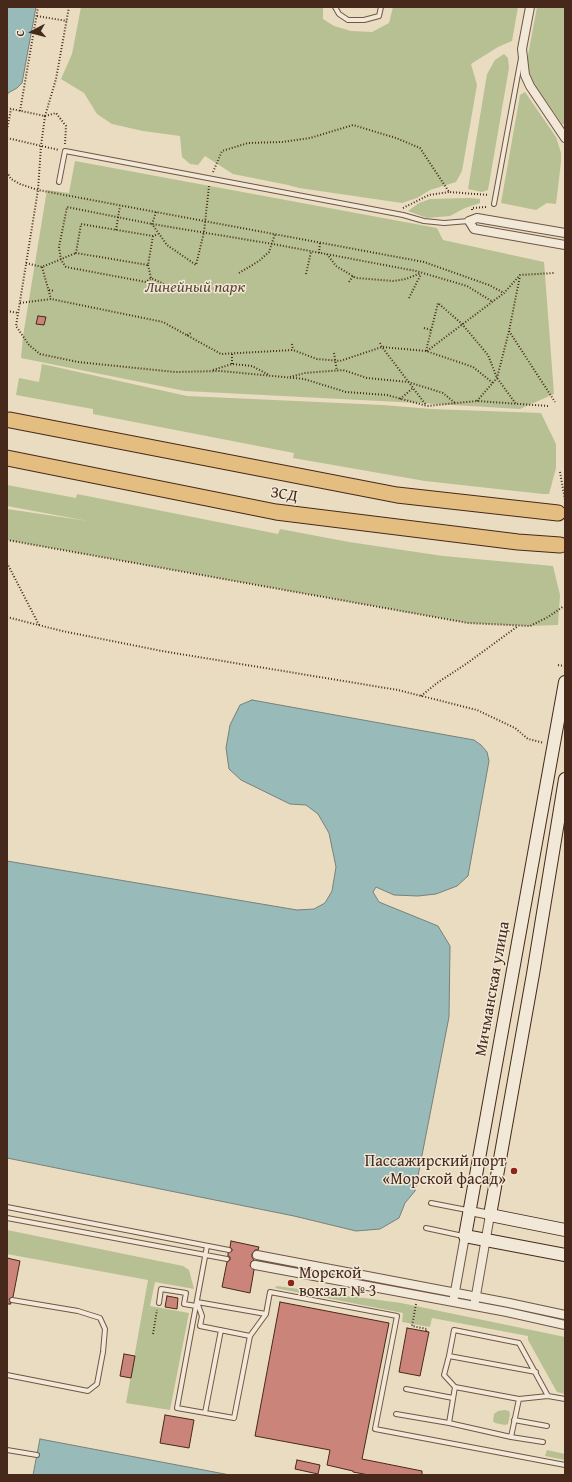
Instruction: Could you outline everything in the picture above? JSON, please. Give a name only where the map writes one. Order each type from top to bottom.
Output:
[{"type":"highway","name":"ЗСД","points":[[10,420],[397,496],[562,519]]},
{"type":"highway","name":"ЗСД","points":[[7,458],[276,512],[518,542],[560,545]]},
{"type":"main road","name":"Мичманская улица","points":[[465,1236],[565,682]]},
{"type":"main road","points":[[565,779],[532,982],[490,1215],[565,1230]]},
{"type":"main road","points":[[465,1236],[565,1255]]},
{"type":"street","points":[[530,7],[522,49],[523,65],[530,86],[565,138]]},
{"type":"street","points":[[565,233],[477,218],[470,221],[474,229],[565,245]]},
{"type":"street","points":[[470,1211],[490,1215],[474,1306]]},
{"type":"street","name":"Мичманская улица","points":[[453,1302],[465,1236]]},
{"type":"street","points":[[257,1255],[476,1297],[565,1316]]},
{"type":"street","points":[[255,1265],[474,1306],[565,1325]]},
{"type":"lane","points":[[335,7],[339,14],[348,20],[364,20],[379,16],[381,7]]},
{"type":"lane","points":[[494,204],[522,49]]},
{"type":"lane","points":[[59,182],[65,151],[403,215],[424,221],[444,223],[470,221]]},
{"type":"lane","points":[[431,1203],[470,1211]]},
{"type":"lane","points":[[7,1207],[229,1250]]},
{"type":"lane","points":[[7,1218],[227,1259]]},
{"type":"lane","points":[[426,1228],[465,1236]]},
{"type":"lane","points":[[207,1246],[176,1408],[234,1418],[250,1336],[266,1314],[270,1292],[397,1316],[375,1429],[565,1465]]},
{"type":"lane","points":[[159,1303],[161,1289],[186,1293],[184,1304],[197,1304],[266,1314]]},
{"type":"lane","points":[[7,1375],[88,1391],[97,1384],[106,1329],[100,1318],[78,1311],[12,1300]]},
{"type":"lane","points":[[197,1304],[202,1316],[200,1326]]},
{"type":"lane","points":[[193,1325],[250,1336]]},
{"type":"lane","points":[[205,1413],[221,1330]]},
{"type":"lane","points":[[548,1396],[519,1342],[454,1330],[444,1375],[455,1387],[519,1399],[548,1396],[565,1399]]},
{"type":"lane","points":[[449,1356],[536,1372]]},
{"type":"lane","points":[[448,1423],[455,1387]]},
{"type":"lane","points":[[406,1389],[453,1398]]},
{"type":"lane","points":[[511,1437],[519,1399]]},
{"type":"lane","points":[[396,1414],[543,1442]]},
{"type":"lane","points":[[514,1420],[547,1426]]},
{"type":"lane","points":[[7,1450],[37,1455]]},
{"type":"path","points":[[20,111],[38,7]]},
{"type":"path","points":[[69,7],[56,80],[45,116],[38,190],[16,326],[29,344],[40,354],[78,362],[175,372],[210,372],[304,379],[346,392],[387,396],[427,406],[477,400],[548,406]]},
{"type":"path","points":[[37,16],[67,21]]},
{"type":"path","points":[[7,108],[45,116],[56,112],[66,126],[65,151],[7,138]]},
{"type":"path","points":[[7,130],[11,109]]},
{"type":"path","points":[[152,224],[168,245],[196,264],[204,232],[210,179],[222,151],[248,143],[282,142],[310,138],[353,125],[396,138],[420,148],[449,192]]},
{"type":"path","points":[[7,172],[11,179],[20,184],[38,190],[424,262],[489,285],[504,293]]},
{"type":"path","points":[[403,215],[403,207],[429,195],[449,192],[489,195]]},
{"type":"path","points":[[151,278],[146,282],[66,267],[61,260],[59,247],[67,206],[152,224],[273,244],[422,273],[467,286],[493,302]]},
{"type":"path","points":[[116,230],[120,206]]},
{"type":"path","points":[[472,208],[486,206]]},
{"type":"path","points":[[152,224],[156,212]]},
{"type":"path","points":[[76,253],[81,224],[153,236],[159,233]]},
{"type":"path","points":[[239,273],[259,261],[269,252],[273,244],[275,234]]},
{"type":"path","points":[[151,278],[148,265],[153,236]]},
{"type":"path","points":[[319,253],[320,243]]},
{"type":"path","points":[[306,274],[311,251]]},
{"type":"path","points":[[26,263],[42,267],[76,253],[148,265]]},
{"type":"path","points":[[327,254],[336,266],[356,278],[394,281],[406,279],[422,273]]},
{"type":"path","points":[[42,267],[51,299]]},
{"type":"path","points":[[409,298],[422,273]]},
{"type":"path","points":[[426,351],[493,302],[504,293],[520,275],[554,273]]},
{"type":"path","points":[[477,400],[497,378],[509,331],[520,275]]},
{"type":"path","points":[[349,282],[353,276]]},
{"type":"path","points":[[151,278],[164,284]]},
{"type":"path","points":[[394,281],[395,286]]},
{"type":"path","points":[[49,290],[54,291]]},
{"type":"path","points":[[20,303],[51,299],[163,322],[221,354],[292,350],[317,359],[340,361],[382,347],[426,351],[473,367],[492,383]]},
{"type":"path","points":[[426,351],[438,303],[462,324],[488,356],[497,378],[516,404]]},
{"type":"path","points":[[7,311],[18,313]]},
{"type":"path","points":[[424,328],[431,330]]},
{"type":"path","points":[[509,331],[554,402]]},
{"type":"path","points":[[187,335],[191,333]]},
{"type":"path","points":[[380,343],[427,406]]},
{"type":"path","points":[[292,344],[292,350]]},
{"type":"path","points":[[334,353],[337,371]]},
{"type":"path","points":[[232,354],[232,364]]},
{"type":"path","points":[[210,372],[232,364],[252,366],[270,376]]},
{"type":"path","points":[[287,377],[305,372],[343,370],[367,378],[408,382],[443,393],[455,403]]},
{"type":"path","points":[[400,399],[413,388]]},
{"type":"path","points":[[560,472],[565,500],[562,519]]},
{"type":"path","points":[[7,540],[468,623],[530,626],[548,617],[564,606]]},
{"type":"path","points":[[7,563],[39,625]]},
{"type":"path","points":[[7,617],[62,631],[162,651],[398,690],[477,710],[515,728],[528,739],[544,744]]},
{"type":"path","points":[[421,696],[437,683],[519,626]]},
{"type":"path","points":[[558,665],[565,666]]},
{"type":"path","points":[[153,1334],[159,1303]]},
{"type":"path","points":[[416,1304],[412,1326],[426,1329],[426,1331]]},
{"type":"green space","points":[[81,7],[323,7],[323,19],[334,26],[351,31],[372,32],[389,23],[393,7],[518,7],[512,41],[498,47],[471,64],[477,85],[462,171],[456,182],[430,190],[417,198],[402,203],[299,188],[233,174],[205,156],[198,165],[190,164],[182,157],[180,136],[143,131],[112,124],[97,114],[84,93],[61,79],[72,54]]},
{"type":"green space","points":[[537,7],[565,7],[565,125],[562,124],[532,80],[528,68],[528,55]]},
{"type":"green space","points":[[504,54],[508,58],[509,68],[488,190],[482,192],[468,189],[487,74],[495,60]]},
{"type":"green space","points":[[525,92],[556,137],[561,153],[556,204],[547,203],[536,210],[501,203],[520,95]]},
{"type":"green space","name":"Линейный парк","points":[[75,161],[437,228],[443,240],[544,262],[554,394],[520,409],[185,391],[21,358],[23,336],[47,190],[69,193]]},
{"type":"green space","points":[[430,199],[480,199],[480,203],[465,208],[450,216],[427,218],[408,211],[419,203]]},
{"type":"green space","points":[[42,364],[187,396],[383,405],[431,409],[541,413],[556,444],[556,468],[549,494],[543,494],[425,481],[293,458],[294,453],[93,414],[93,409],[16,395],[19,378],[39,382]]},
{"type":"green space","points":[[7,485],[76,498],[77,494],[278,534],[280,529],[349,542],[443,556],[553,566],[560,595],[558,625],[530,626],[468,623],[7,540],[7,509],[88,521],[7,506]]},
{"type":"green space","points":[[7,1230],[183,1266],[189,1270],[194,1289],[155,1282],[150,1306],[189,1313],[170,1410],[126,1403],[148,1280],[7,1254]]},
{"type":"green space","points":[[277,1286],[401,1303],[565,1337],[565,1394],[557,1392],[528,1340],[528,1336],[432,1318],[430,1327],[402,1322],[403,1313],[275,1288]]},
{"type":"green space","points":[[498,1411],[509,1411],[510,1414],[508,1424],[505,1425],[495,1423],[493,1421],[494,1414]]},
{"type":"green space","points":[[547,1450],[565,1454],[565,1460],[545,1456]]},
{"type":"water","points":[[7,7],[36,7],[22,83],[8,93],[7,97]]},
{"type":"water","points":[[252,700],[474,740],[487,752],[489,761],[468,876],[457,886],[436,894],[418,896],[394,895],[376,887],[373,892],[379,902],[438,926],[450,946],[449,1017],[415,1191],[405,1203],[399,1218],[380,1229],[356,1231],[294,1216],[7,1158],[7,861],[297,910],[314,909],[325,903],[332,891],[336,867],[329,833],[318,814],[306,805],[290,804],[241,780],[229,769],[226,748],[230,725],[240,705]]},
{"type":"water","points":[[40,1439],[230,1475],[33,1475]]},
{"type":"building","points":[[38,316],[46,317],[44,325],[36,324]]},
{"type":"building","points":[[231,1241],[259,1247],[258,1250],[255,1250],[252,1254],[254,1260],[251,1262],[250,1266],[254,1270],[250,1293],[222,1287],[227,1262],[230,1260],[228,1253],[232,1251],[230,1247]]},
{"type":"building","points":[[7,1258],[20,1261],[13,1297],[9,1299],[11,1304],[7,1304]]},
{"type":"building","points":[[167,1296],[178,1298],[177,1309],[165,1307]]},
{"type":"building","points":[[280,1302],[389,1323],[362,1459],[422,1471],[422,1475],[369,1475],[353,1472],[327,1465],[330,1450],[255,1436]]},
{"type":"building","points":[[407,1328],[429,1332],[420,1376],[399,1372]]},
{"type":"building","points":[[124,1354],[135,1356],[131,1378],[120,1376]]},
{"type":"building","points":[[165,1415],[194,1420],[189,1448],[160,1443]]},
{"type":"building","points":[[297,1460],[320,1465],[318,1474],[295,1469]]},
{"type":"place","name":"Пассажирский порт «Морской фасад»","points":[[514,1171]]},
{"type":"place","name":"Морской вокзал № 3","points":[[291,1283]]}]
